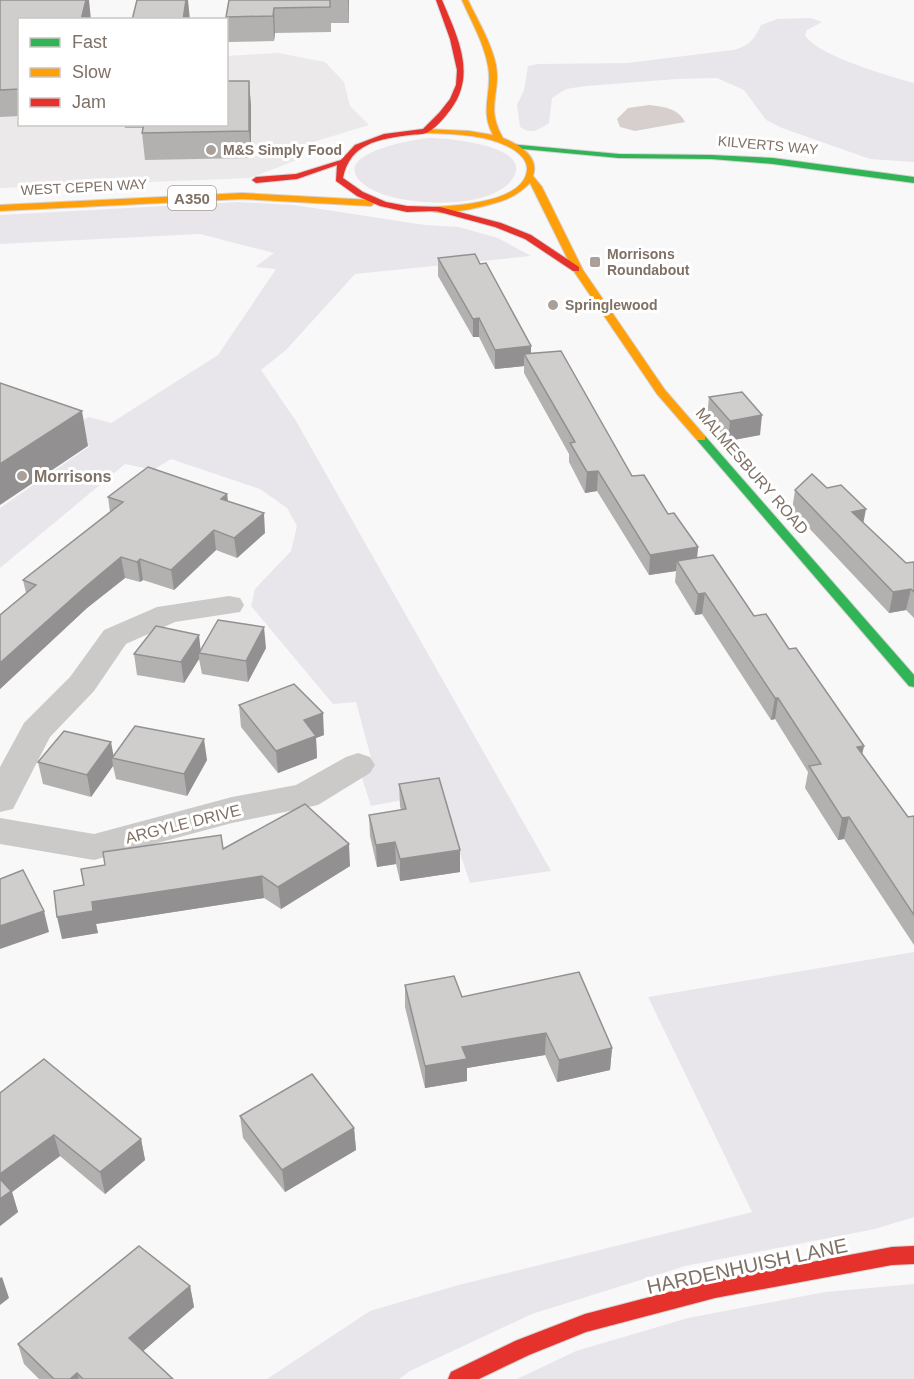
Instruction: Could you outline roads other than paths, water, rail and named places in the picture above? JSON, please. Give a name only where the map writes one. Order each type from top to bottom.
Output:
[{"type":"main road","points":[[425,131],[444,117],[452,106],[460,89],[463,74],[461,60],[439,0]]},
{"type":"main road","points":[[465,0],[492,65],[492,81],[486,116],[491,130],[506,144]]},
{"type":"main road","name":"A350","points":[[506,144],[467,134],[425,131],[387,137],[365,143],[344,156],[339,162],[337,173],[342,184],[358,195],[385,205],[416,210],[440,210],[471,206],[498,199],[523,186],[534,172]]},
{"type":"main road","name":"KILVERTS WAY","points":[[506,144],[619,156],[773,161],[914,180]]},
{"type":"main road","name":"MALMESBURY ROAD","points":[[506,144],[526,156],[538,187],[578,270],[661,392],[914,683]]},
{"type":"main road","name":"KILVERTS WAY","points":[[563,164],[619,156]]},
{"type":"main road","name":"A350","points":[[236,181],[297,176],[339,162]]},
{"type":"main road","name":"WEST CEPEN WAY","points":[[0,208],[257,196],[385,205]]},
{"type":"main road","name":"MALMESBURY ROAD","points":[[440,210],[498,225],[528,237],[578,270]]},
{"type":"main road","name":"HARDENHUISH LANE","points":[[458,1379],[522,1348],[585,1323],[715,1288],[892,1256],[914,1255]]},
{"type":"street","points":[[0,800],[36,731],[82,684],[115,638],[168,614],[229,605]]},
{"type":"street","name":"ARGYLE DRIVE","points":[[0,831],[94,847],[232,810],[304,796],[358,765]]},
{"type":"place","name":"M&S Simply Food","points":[[211,150]]},
{"type":"place","name":"Morrisons Roundabout","points":[[595,262]]},
{"type":"place","name":"Springlewood","points":[[553,305]]},
{"type":"place","name":"Morrisons","points":[[22,476]]}]
